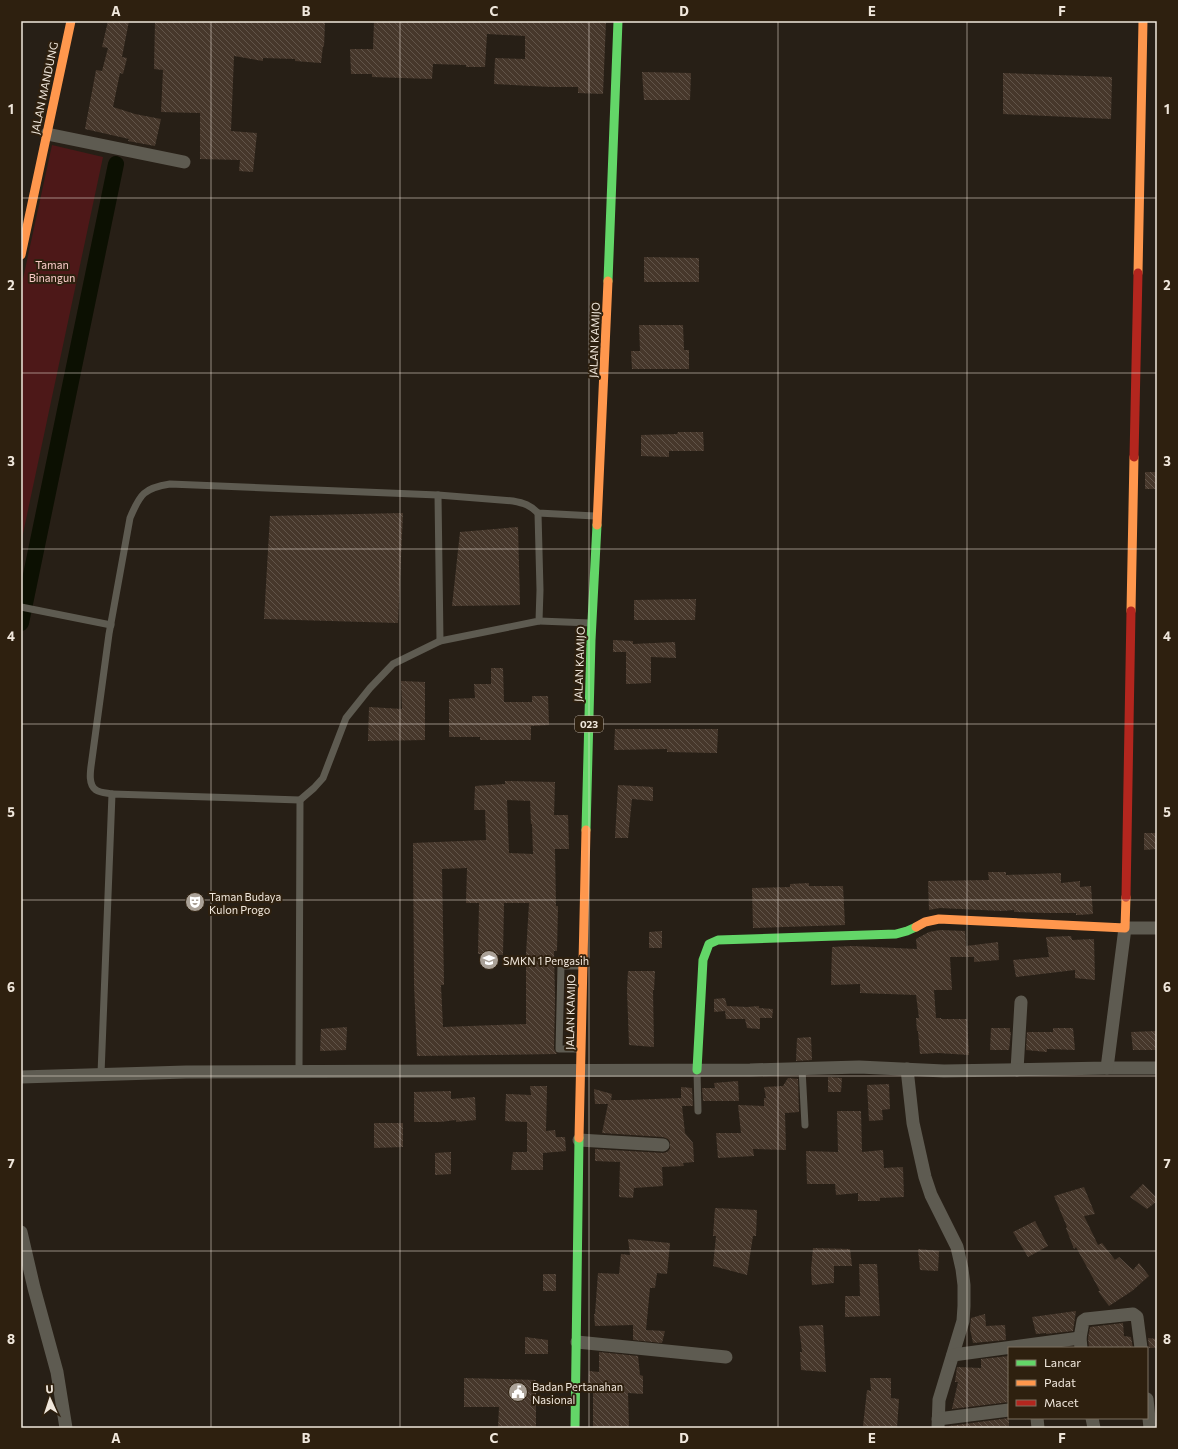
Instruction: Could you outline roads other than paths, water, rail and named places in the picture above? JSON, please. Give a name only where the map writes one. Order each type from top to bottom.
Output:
[{"type":"main road","name":"JALAN MANDUNG","points":[[21,255],[71,21]]},
{"type":"main road","name":"JALAN KAMIJO","points":[[575,1428],[580,1071],[592,623],[598,516],[618,21]]},
{"type":"main road","points":[[697,1070],[703,960],[709,944],[718,940],[896,934],[907,931],[925,922],[940,919],[1125,928],[1143,21]]},
{"type":"street","points":[[46,134],[184,162]]},
{"type":"street","points":[[1107,1068],[1125,928],[1157,928]]},
{"type":"street","points":[[1017,1070],[1021,1002]]},
{"type":"street","points":[[21,1077],[186,1072],[299,1071],[580,1071],[859,1067],[944,1071],[1157,1068]]},
{"type":"street","points":[[907,1069],[913,1123],[924,1177],[931,1195],[957,1247],[962,1269],[964,1306],[962,1321],[940,1400],[938,1424],[1008,1410]]},
{"type":"street","points":[[579,1140],[663,1145]]},
{"type":"street","points":[[21,1232],[34,1288],[57,1372],[66,1428]]},
{"type":"street","points":[[1030,1346],[1081,1343],[1082,1324],[1086,1319],[1133,1314],[1138,1317],[1141,1347]]},
{"type":"street","points":[[577,1342],[726,1357]]},
{"type":"street","points":[[953,1355],[1008,1349]]},
{"type":"street","points":[[1148,1409],[1150,1428]]},
{"type":"lane","points":[[592,623],[539,621],[440,641],[393,664],[370,688],[346,718],[323,778],[300,800],[112,794],[97,791],[93,787],[90,772],[111,625],[130,518],[137,501],[154,487],[170,484],[438,495],[525,503],[538,513],[598,516]]},
{"type":"lane","points":[[438,495],[440,641]]},
{"type":"lane","points":[[538,513],[540,590],[539,621]]},
{"type":"lane","points":[[21,607],[111,625]]},
{"type":"lane","points":[[101,1074],[112,794]]},
{"type":"lane","points":[[299,1071],[300,800]]},
{"type":"lane","points":[[581,1048],[559,1049],[559,1013],[561,966],[583,966]]},
{"type":"lane","points":[[802,1069],[805,1125]]},
{"type":"lane","points":[[697,1070],[698,1111]]},
{"type":"waterway","points":[[21,623],[116,164]]},
{"type":"place","name":"Taman Budaya Kulon Progo","points":[[195,902]]},
{"type":"place","name":"SMKN 1 Pengasih","points":[[489,960]]},
{"type":"place","name":"Badan Pertanahan Nasional","points":[[518,1392]]},
{"type":"park label","name":"Taman Binangun","points":[[52,270]]}]
